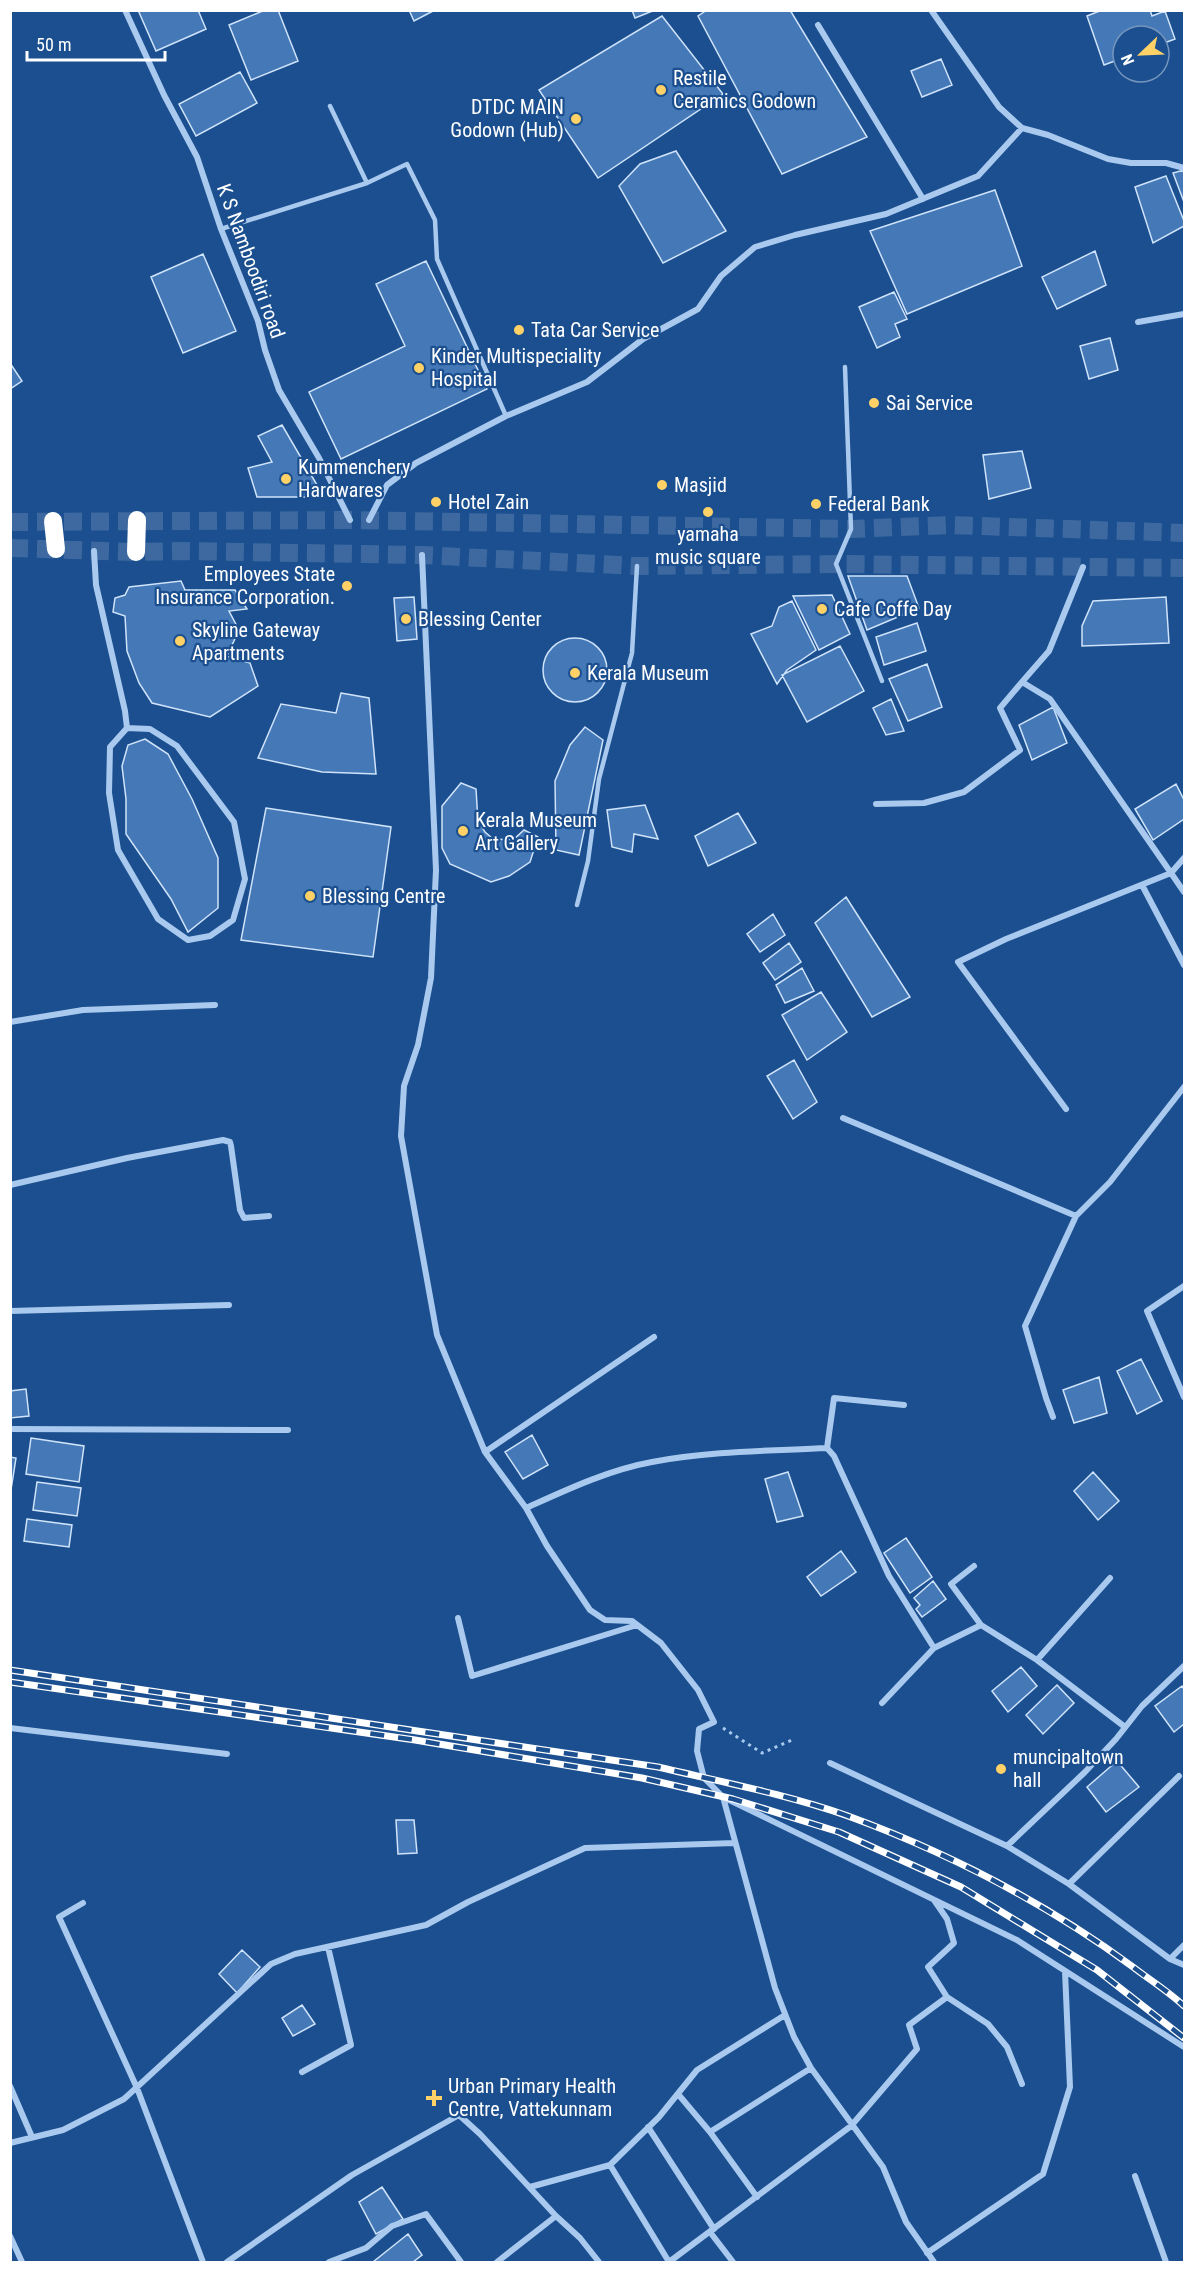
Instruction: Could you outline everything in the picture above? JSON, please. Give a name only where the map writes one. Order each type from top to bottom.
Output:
[{"type":"highway","points":[[136,552],[137,520]]},
{"type":"highway","points":[[53,521],[56,549]]},
{"type":"street","name":"K S Namboodiri road","points":[[125,10],[164,95],[197,157],[221,229],[258,321],[279,390],[319,458],[350,520]]},
{"type":"street","points":[[931,10],[999,107],[1022,128],[1048,135],[1108,159],[1131,163],[1166,162],[1185,168]]},
{"type":"street","points":[[818,25],[923,199]]},
{"type":"street","points":[[369,520],[387,485],[409,468],[506,416],[587,382],[643,339],[698,309],[721,276],[755,248],[795,235],[886,214],[978,176],[1022,128]]},
{"type":"street","points":[[1138,322],[1185,314]]},
{"type":"street","points":[[94,550],[96,585],[127,728],[110,747],[109,793],[118,850],[158,919],[188,940],[210,936],[233,920],[245,879],[234,822],[177,746],[150,729],[127,728]]},
{"type":"street","points":[[422,555],[436,870],[431,978],[418,1045],[404,1086],[401,1136],[437,1335],[485,1452],[526,1508],[546,1546],[590,1610],[605,1620],[632,1622],[637,1625],[661,1643],[698,1690],[714,1722],[699,1729],[697,1751],[704,1778],[723,1797],[1017,1940],[1185,2047]]},
{"type":"street","points":[[876,804],[924,803],[964,792],[1020,750],[1000,708],[1049,651],[1083,567]]},
{"type":"street","points":[[1022,682],[1050,699],[1185,892]]},
{"type":"street","points":[[1066,1109],[958,962],[1006,939],[1172,873],[1185,858]]},
{"type":"street","points":[[1142,885],[1185,965]]},
{"type":"street","points":[[10,1023],[83,1010],[215,1005]]},
{"type":"street","points":[[1053,1417],[1025,1326],[1076,1216],[1110,1182],[1185,1087]]},
{"type":"street","points":[[843,1118],[1076,1216]]},
{"type":"street","points":[[10,1185],[127,1158],[223,1140],[230,1142],[240,1210],[244,1218],[269,1216]]},
{"type":"street","points":[[1185,1286],[1147,1311],[1185,1397]]},
{"type":"street","points":[[10,1311],[229,1305]]},
{"type":"street","points":[[485,1452],[654,1337]]},
{"type":"street","points":[[904,1405],[834,1398],[827,1448],[834,1456],[889,1575],[934,1647]]},
{"type":"street","points":[[10,1429],[288,1430]]},
{"type":"street","points":[[526,1508],[586,1482],[651,1462],[725,1454],[827,1448]]},
{"type":"street","points":[[974,1566],[951,1584],[981,1625],[1037,1660],[1125,1728]]},
{"type":"street","points":[[1037,1660],[1110,1578]]},
{"type":"street","points":[[458,1618],[472,1676],[637,1625]]},
{"type":"street","points":[[882,1703],[934,1647],[981,1625]]},
{"type":"street","points":[[1007,1846],[1085,1772],[1142,1706],[1185,1666]]},
{"type":"street","points":[[10,1728],[227,1754]]},
{"type":"street","points":[[830,1763],[1007,1846],[1069,1884],[1170,1959],[1185,1965]]},
{"type":"street","points":[[1069,1884],[1179,1776]]},
{"type":"street","points":[[723,1797],[775,1988],[785,2015],[811,2068],[883,2167],[906,2222],[934,2262]]},
{"type":"street","points":[[10,2143],[63,2130],[124,2099],[271,1964],[295,1954],[426,1926],[468,1902],[585,1848],[735,1843]]},
{"type":"street","points":[[934,1900],[947,1919],[954,1943],[928,1967],[947,1997],[988,2024],[1007,2047],[1022,2084]]},
{"type":"street","points":[[83,1903],[59,1917],[138,2088],[203,2262]]},
{"type":"street","points":[[1170,1959],[1185,1945]]},
{"type":"street","points":[[302,2072],[351,2045],[328,1947]]},
{"type":"street","points":[[927,2253],[1043,2174],[1070,2086],[1065,1971]]},
{"type":"street","points":[[610,2165],[669,2262],[852,2126],[917,2049],[909,2025],[947,1997]]},
{"type":"street","points":[[530,2187],[610,2165],[648,2127],[697,2070],[785,2015]]},
{"type":"street","points":[[710,2132],[811,2068]]},
{"type":"street","points":[[10,2086],[32,2137]]},
{"type":"street","points":[[678,2094],[710,2132],[757,2197]]},
{"type":"street","points":[[227,2262],[352,2175],[459,2115],[580,2238],[599,2262]]},
{"type":"street","points":[[648,2127],[733,2262]]},
{"type":"street","points":[[1135,2175],[1166,2262]]},
{"type":"street","points":[[330,2262],[366,2248],[392,2226],[426,2214],[461,2262]]},
{"type":"street","points":[[497,2262],[556,2216]]},
{"type":"street","points":[[10,2236],[22,2262]]},
{"type":"lane","points":[[330,106],[367,183]]},
{"type":"lane","points":[[221,229],[367,183],[407,165],[435,220],[437,259],[506,416]]},
{"type":"lane","points":[[845,367],[851,529],[836,564],[882,681]]},
{"type":"lane","points":[[577,905],[588,861],[599,780],[632,653],[637,566]]},
{"type":"path","points":[[714,1722],[762,1753],[792,1740]]},
{"type":"building","points":[[138,10],[198,10],[206,29],[156,51]]},
{"type":"building","points":[[265,10],[278,10],[298,61],[251,80],[229,25]]},
{"type":"building","points":[[409,10],[435,10],[414,21]]},
{"type":"building","points":[[632,10],[655,10],[635,18]]},
{"type":"building","points":[[707,10],[790,10],[867,137],[782,174],[698,16]]},
{"type":"building","points":[[1102,10],[1150,10],[1152,16],[1165,11],[1170,24],[1111,24],[1111,62],[1104,65],[1087,16]]},
{"type":"building","points":[[662,16],[723,94],[598,178],[539,90]]},
{"type":"building","points":[[1171,28],[1175,39],[1171,40]]},
{"type":"building","points":[[941,59],[952,85],[922,97],[911,71]]},
{"type":"building","points":[[240,72],[257,103],[196,136],[179,104]]},
{"type":"building","points":[[676,151],[726,231],[663,263],[619,186],[640,164]]},
{"type":"building","points":[[1184,170],[1184,202],[1173,173]]},
{"type":"building","points":[[1166,176],[1184,226],[1153,243],[1135,187]]},
{"type":"building","points":[[995,190],[1022,266],[907,314],[870,231]]},
{"type":"building","points":[[1095,251],[1106,285],[1057,309],[1042,277]]},
{"type":"building","points":[[203,254],[236,331],[183,353],[151,277]]},
{"type":"building","name":"Kinder Multispeciality Hospital","points":[[426,261],[487,389],[341,459],[309,392],[405,346],[376,284]]},
{"type":"building","points":[[894,292],[907,319],[895,324],[900,337],[877,348],[859,307]]},
{"type":"building","points":[[1110,338],[1118,370],[1089,379],[1080,346]]},
{"type":"building","points":[[10,363],[22,381],[10,389]]},
{"type":"building","points":[[282,425],[324,497],[257,497],[248,468],[272,462],[258,436]]},
{"type":"building","points":[[1022,451],[1031,488],[989,499],[983,455]]},
{"type":"building","points":[[848,576],[907,576],[919,608],[867,630]]},
{"type":"building","name":"Skyline Gateway Apartments","points":[[181,581],[185,590],[235,590],[247,609],[229,611],[239,630],[227,656],[250,663],[258,686],[210,717],[152,703],[139,683],[127,651],[125,616],[113,612],[115,598],[125,595],[129,587]]},
{"type":"building","points":[[832,595],[850,634],[819,650],[793,596]]},
{"type":"building","name":"Blessing Center","points":[[414,597],[417,639],[397,641],[394,598]]},
{"type":"building","points":[[1166,597],[1169,643],[1082,646],[1082,626],[1093,601]]},
{"type":"building","points":[[792,601],[816,650],[787,670],[777,684],[751,634],[772,626],[779,607]]},
{"type":"building","points":[[917,623],[926,651],[884,665],[876,637]]},
{"type":"building","name":"Kerala Museum","points":[[569,638],[581,638],[598,647],[605,658],[607,670],[605,682],[598,693],[581,702],[569,702],[557,697],[548,688],[543,676],[543,664],[548,652],[557,643]]},
{"type":"building","points":[[840,646],[864,691],[807,722],[782,675]]},
{"type":"building","points":[[927,664],[942,707],[908,721],[889,679]]},
{"type":"building","points":[[341,693],[369,698],[376,774],[322,772],[258,758],[281,704],[336,713]]},
{"type":"building","points":[[891,699],[904,731],[886,735],[873,708]]},
{"type":"building","points":[[1053,707],[1067,743],[1032,760],[1019,725]]},
{"type":"building","points":[[585,727],[603,740],[579,855],[556,850],[555,781],[570,745]]},
{"type":"building","points":[[145,739],[168,754],[192,799],[218,858],[218,908],[188,932],[171,899],[126,834],[126,799],[122,766],[128,745]]},
{"type":"building","name":"Kerala Museum Art Gallery","points":[[461,783],[476,789],[478,821],[493,839],[513,840],[524,830],[538,837],[530,862],[509,876],[491,882],[450,864],[442,848],[442,806]]},
{"type":"building","points":[[1176,784],[1184,800],[1184,819],[1153,840],[1135,809]]},
{"type":"building","points":[[645,805],[658,839],[634,834],[632,852],[612,847],[607,810]]},
{"type":"building","points":[[266,808],[391,827],[373,957],[241,940]]},
{"type":"building","points":[[738,813],[756,843],[708,866],[695,836]]},
{"type":"building","points":[[846,897],[910,997],[872,1017],[815,923]]},
{"type":"building","points":[[773,914],[785,935],[760,952],[747,934]]},
{"type":"building","points":[[789,943],[801,962],[775,980],[763,963]]},
{"type":"building","points":[[802,968],[814,991],[785,1003],[776,985]]},
{"type":"building","points":[[821,992],[847,1032],[807,1060],[782,1015]]},
{"type":"building","points":[[794,1060],[817,1102],[793,1119],[767,1076]]},
{"type":"building","points":[[1141,1359],[1162,1401],[1137,1414],[1117,1371]]},
{"type":"building","points":[[1099,1377],[1107,1413],[1074,1423],[1063,1390]]},
{"type":"building","points":[[26,1389],[29,1416],[10,1418],[10,1391]]},
{"type":"building","points":[[532,1435],[548,1465],[523,1479],[505,1452]]},
{"type":"building","points":[[31,1438],[84,1446],[79,1482],[26,1474]]},
{"type":"building","points":[[10,1457],[16,1458],[10,1496]]},
{"type":"building","points":[[788,1472],[803,1516],[777,1522],[765,1479]]},
{"type":"building","points":[[1093,1472],[1119,1501],[1098,1520],[1074,1491]]},
{"type":"building","points":[[37,1482],[81,1488],[77,1516],[33,1510]]},
{"type":"building","points":[[27,1519],[72,1525],[69,1547],[24,1541]]},
{"type":"building","points":[[906,1538],[932,1577],[910,1593],[884,1553]]},
{"type":"building","points":[[841,1551],[856,1572],[821,1596],[807,1577]]},
{"type":"building","points":[[933,1581],[946,1599],[922,1617],[916,1609],[920,1605],[914,1598]]},
{"type":"building","points":[[1021,1667],[1037,1686],[1008,1712],[992,1691]]},
{"type":"building","points":[[1057,1685],[1074,1703],[1043,1734],[1026,1715]]},
{"type":"building","points":[[1182,1686],[1184,1689],[1184,1724],[1174,1732],[1155,1706]]},
{"type":"building","points":[[1117,1761],[1139,1787],[1106,1812],[1087,1787]]},
{"type":"building","points":[[396,1820],[414,1820],[417,1853],[398,1854]]},
{"type":"building","points":[[242,1950],[260,1967],[237,1993],[219,1974]]},
{"type":"building","points":[[302,2005],[315,2024],[293,2036],[282,2018]]},
{"type":"building","points":[[382,2187],[403,2219],[376,2234],[359,2202]]},
{"type":"building","points":[[408,2234],[422,2255],[413,2262],[373,2262]]},
{"type":"tunnel","points":[[10,522],[350,520],[851,529],[951,525],[1184,533]]},
{"type":"tunnel","points":[[10,548],[136,552],[422,555],[637,566],[836,564],[1184,568]]},
{"type":"railway","points":[[10,1670],[658,1767],[801,1801],[848,1816],[923,1846],[1032,1901],[1100,1944],[1184,2006]]},
{"type":"railway","points":[[10,1682],[415,1740],[642,1778],[733,1799],[839,1832],[961,1887],[1097,1970],[1184,2038]]},
{"type":"place","name":"Restile Ceramics Godown","points":[[661,90]]},
{"type":"place","name":"DTDC MAIN Godown (Hub)","points":[[576,119]]},
{"type":"place","name":"Tata Car Service","points":[[519,330]]},
{"type":"place","name":"Kinder Multispeciality Hospital","points":[[419,368]]},
{"type":"place","name":"Sai Service","points":[[874,403]]},
{"type":"place","name":"Kummenchery Hardwares","points":[[286,479]]},
{"type":"place","name":"Masjid","points":[[662,485]]},
{"type":"place","name":"Hotel Zain","points":[[436,502]]},
{"type":"place","name":"Federal Bank","points":[[816,504]]},
{"type":"place","name":"yamaha music square","points":[[708,512]]},
{"type":"place","name":"Employees State Insurance Corporation.","points":[[347,586]]},
{"type":"place","name":"Cafe Coffe Day","points":[[822,609]]},
{"type":"place","name":"Blessing Center","points":[[406,619]]},
{"type":"place","name":"Skyline Gateway Apartments","points":[[180,641]]},
{"type":"place","name":"Kerala Museum","points":[[575,673]]},
{"type":"place","name":"Kerala Museum Art Gallery","points":[[463,831]]},
{"type":"place","name":"Blessing Centre","points":[[310,896]]},
{"type":"place","name":"muncipaltown hall","points":[[1001,1769]]},
{"type":"place","name":"Urban Primary Health Centre, Vattekunnam","points":[[434,2098]]}]
